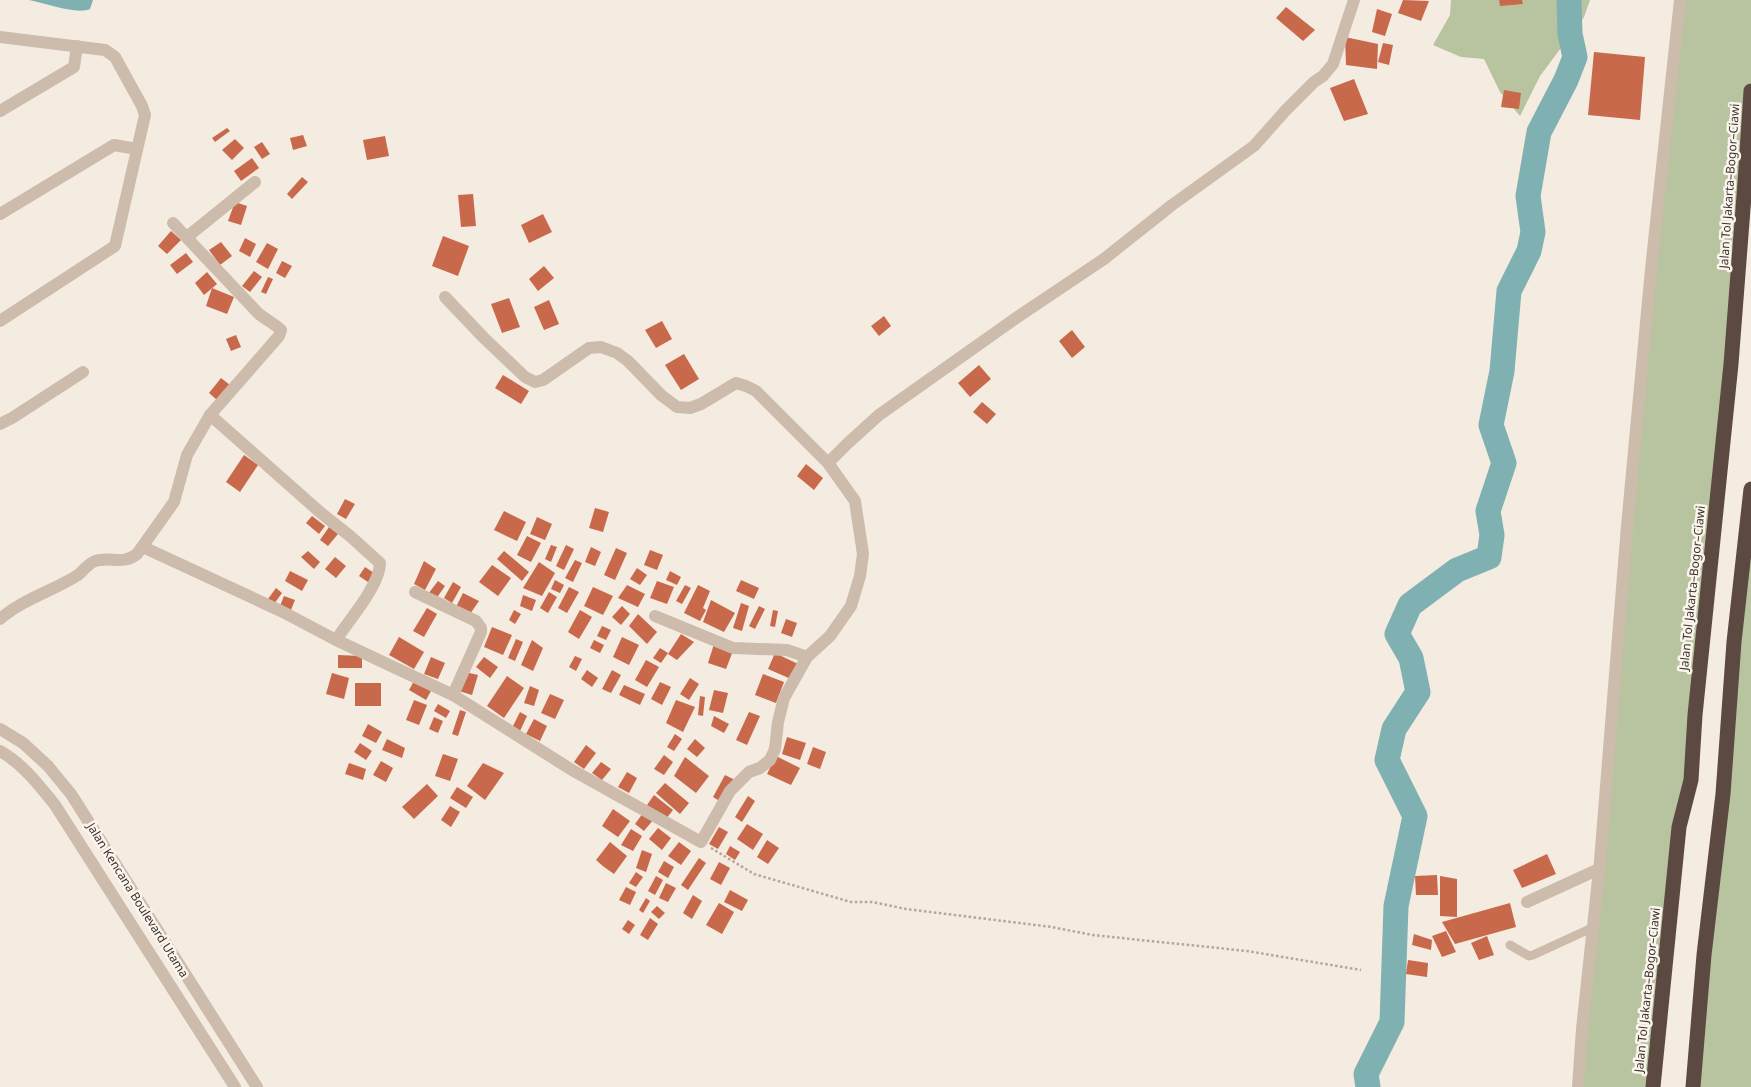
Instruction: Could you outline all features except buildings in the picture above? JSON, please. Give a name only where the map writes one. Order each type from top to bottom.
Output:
[{"type":"highway","name":"Jalan Tol Jakarta–Bogor–Ciawi","points":[[1653,1087],[1679,827],[1691,780],[1695,715],[1732,354],[1746,183],[1751,91]]},
{"type":"highway","points":[[1693,1087],[1704,956],[1723,794],[1734,642],[1751,489]]},
{"type":"street","points":[[828,463],[879,415],[1019,316],[1104,259],[1172,205],[1254,146],[1285,111],[1314,82],[1323,76],[1333,64],[1354,0]]},
{"type":"street","points":[[1578,1087],[1582,1029],[1594,927],[1649,288],[1680,0]]},
{"type":"street","points":[[0,37],[104,50],[115,57],[145,115],[115,246],[0,321]]},
{"type":"street","points":[[0,110],[74,67],[77,46]]},
{"type":"street","points":[[0,214],[114,145],[137,149]]},
{"type":"street","points":[[188,237],[255,182]]},
{"type":"street","points":[[0,619],[14,608],[78,575],[92,563],[130,560],[137,554],[174,502],[187,455],[210,415],[279,336],[281,330],[276,324],[265,320],[173,223]]},
{"type":"street","points":[[143,547],[283,612],[336,640],[453,695],[572,770],[702,842],[730,791],[749,772],[760,768],[770,760],[775,749],[778,722],[784,698],[807,658],[830,636],[851,606],[857,592],[863,554],[855,501],[828,463],[756,391],[746,386],[736,383],[701,404],[690,408],[677,407],[661,396],[618,353],[601,347],[589,348],[543,380],[535,382],[524,377],[445,297]]},
{"type":"street","points":[[0,424],[84,372]]},
{"type":"street","points":[[210,415],[380,563],[376,582],[336,640]]},
{"type":"street","points":[[415,592],[476,621],[481,628],[481,632],[453,695]]},
{"type":"street","points":[[655,616],[732,648],[786,650],[807,658]]},
{"type":"street","name":"Jalan Kencana Boulevard Utama","points":[[0,729],[23,742],[48,766],[71,794],[257,1087]]},
{"type":"street","name":"Jalan Kencana Boulevard Utama","points":[[0,751],[11,758],[34,779],[55,805],[235,1087]]},
{"type":"street","points":[[1527,902],[1599,869]]},
{"type":"lane","points":[[1510,945],[1529,956],[1594,927]]},
{"type":"path","points":[[702,842],[754,874],[851,902],[872,902],[906,909],[1052,927],[1092,935],[1247,951],[1361,970]]},
{"type":"green space","points":[[1451,0],[1590,0],[1584,17],[1540,76],[1520,116],[1500,92],[1484,59],[1461,57],[1433,45],[1450,15]]},
{"type":"green space","points":[[1680,0],[1751,0],[1751,91],[1695,715],[1648,1087],[1582,1087]]},
{"type":"green space","points":[[1751,489],[1751,1087],[1693,1087]]},
{"type":"water","points":[[29,0],[93,0],[90,9],[77,11]]},
{"type":"waterway","points":[[1368,1087],[1366,1074],[1392,1022],[1396,906],[1415,816],[1387,760],[1394,729],[1418,692],[1411,658],[1397,634],[1410,605],[1457,570],[1489,557],[1492,535],[1488,511],[1504,463],[1491,425],[1502,371],[1509,291],[1529,251],[1533,232],[1528,196],[1539,132],[1566,80],[1575,57],[1570,34],[1569,0]]}]
